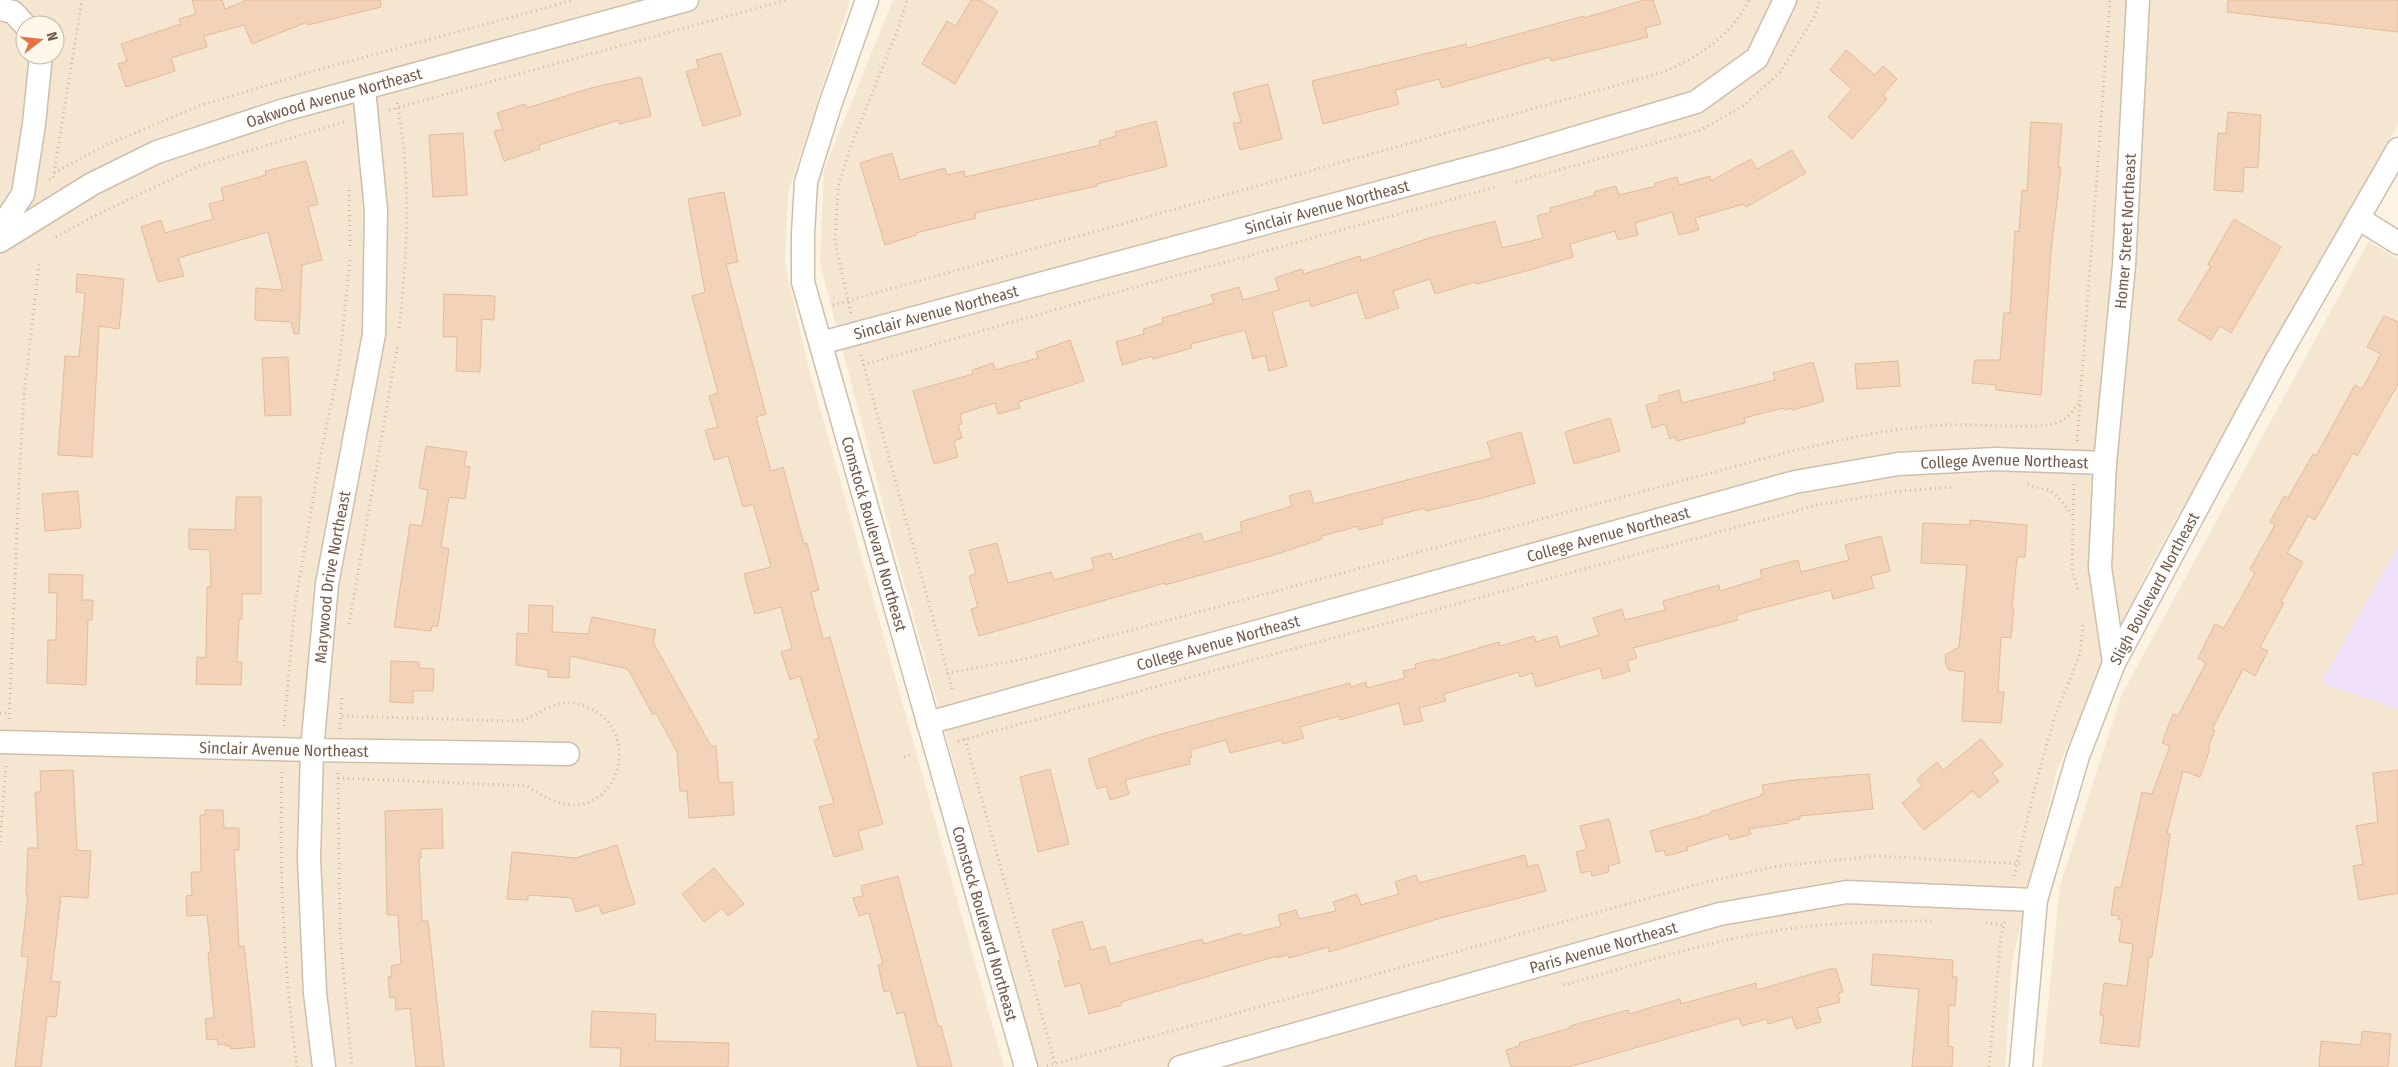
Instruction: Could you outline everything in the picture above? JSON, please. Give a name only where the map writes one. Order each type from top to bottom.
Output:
[{"type":"street","name":"Oakwood Avenue Northeast","points":[[0,241],[92,184],[157,152],[284,110],[364,90],[687,0]]},
{"type":"street","name":"Comstock Boulevard Northeast","points":[[867,0],[830,105],[806,182],[803,282],[822,343],[1026,1067]]},
{"type":"street","name":"Sinclair Avenue Northeast","points":[[822,343],[1507,158],[1696,102],[1757,58],[1785,0]]},
{"type":"street","name":"Homer Street Northeast","points":[[2105,463],[2124,265],[2138,0]]},
{"type":"street","points":[[0,9],[13,12],[16,15]]},
{"type":"street","points":[[0,229],[22,194],[34,124],[40,65]]},
{"type":"street","name":"Marywood Drive Northeast","points":[[324,1067],[315,993],[309,858],[312,750],[327,584],[374,334],[376,210],[364,90]]},
{"type":"street","name":"Sligh Boulevard Northeast","points":[[2021,1067],[2036,900],[2078,756],[2114,663],[2276,361],[2398,149]]},
{"type":"street","points":[[2358,218],[2398,243]]},
{"type":"street","name":"College Avenue Northeast","points":[[928,723],[1795,482],[1898,464],[1996,459],[2105,463],[2100,567],[2114,663]]},
{"type":"street","name":"Sinclair Avenue Northeast","points":[[4,743],[568,754]]},
{"type":"street","name":"Paris Avenue Northeast","points":[[1180,1067],[1720,914],[1848,892],[2036,900]]},
{"type":"path","points":[[53,178],[82,0]]},
{"type":"path","points":[[56,237],[94,216],[199,166],[367,116],[786,0]]},
{"type":"path","points":[[907,0],[898,29],[849,152],[838,188],[836,242],[856,334],[1055,1065]]},
{"type":"path","points":[[812,310],[848,302],[1660,73],[1683,65],[1709,46],[1722,35],[1749,0]]},
{"type":"path","points":[[2080,594],[2072,571],[2075,462],[2110,0]]},
{"type":"path","points":[[386,52],[398,108],[407,195],[406,266],[399,332]]},
{"type":"path","points":[[0,842],[4,743],[9,713],[21,441],[39,264]]},
{"type":"path","points":[[348,630],[398,342]]},
{"type":"path","points":[[947,673],[1025,659],[1792,451],[1883,431],[1949,425],[2043,426],[2059,422],[2070,415],[2080,401]]},
{"type":"path","points":[[2022,481],[2036,488],[2048,490],[2062,502],[2073,516]]},
{"type":"path","points":[[904,757],[1817,505],[1902,491],[1958,486]]},
{"type":"path","points":[[1990,1067],[2004,925],[2016,863],[2055,716],[2080,654],[2084,622]]},
{"type":"path","points":[[343,687],[339,751],[338,828],[340,932],[352,1067]]},
{"type":"path","points":[[0,713],[9,713]]},
{"type":"path","points":[[1041,1067],[1055,1065],[1700,883],[1778,866],[1876,856],[2016,863],[2046,867]]},
{"type":"path","points":[[1554,987],[1726,940],[1786,929],[1862,921],[1938,921]]},
{"type":"path","points":[[1976,922],[2004,925]]},
{"type":"shaded area","points":[[0,0],[850,0],[788,193],[785,265],[808,365],[1004,1067],[0,1067]]},
{"type":"shaded area","points":[[893,0],[2398,0],[2398,124],[2148,569],[2057,769],[2012,962],[2005,1067],[1037,1067],[891,534],[820,264],[824,170]]},
{"type":"shaded area","points":[[2369,241],[2398,260],[2398,546],[2321,683],[2398,709],[2398,1067],[2042,1067],[2060,886],[2121,696]]},
{"type":"shaded area","points":[[2398,546],[2398,709],[2321,683]]},
{"type":"building","points":[[192,0],[222,0],[225,9],[247,0],[380,0],[381,7],[308,25],[307,22],[252,44],[244,25],[204,36],[207,47],[171,58],[175,71],[126,87],[118,64],[127,61],[121,44],[181,24],[179,19],[196,14]]},
{"type":"building","points":[[971,0],[980,0],[998,11],[955,84],[922,64],[947,21],[956,26]]},
{"type":"building","points":[[1644,0],[1653,0],[1661,24],[1645,28],[1648,37],[1551,61],[1550,57],[1442,88],[1439,79],[1395,90],[1399,104],[1323,124],[1312,81],[1466,44],[1467,48],[1584,16],[1584,18]]},
{"type":"building","points":[[2228,0],[2398,0],[2398,32],[2227,12]]},
{"type":"building","points":[[1846,50],[1875,75],[1883,66],[1897,79],[1883,95],[1887,99],[1852,139],[1828,117],[1852,89],[1830,70]]},
{"type":"building","points":[[721,53],[741,115],[703,126],[686,72],[699,68],[696,60]]},
{"type":"building","points":[[641,77],[651,116],[619,124],[619,120],[539,145],[540,149],[504,161],[494,131],[503,130],[497,113],[525,104],[527,108],[591,88]]},
{"type":"building","points":[[1268,84],[1282,139],[1240,150],[1233,123],[1241,122],[1233,93]]},
{"type":"building","points":[[2228,112],[2261,115],[2258,168],[2244,167],[2243,192],[2214,190],[2218,133],[2226,134]]},
{"type":"building","points":[[1156,121],[1167,166],[1097,184],[1097,186],[975,213],[976,218],[916,233],[916,235],[885,245],[860,163],[892,153],[900,180],[945,168],[947,175],[964,171],[965,177],[1100,145],[1099,141],[1116,136],[1115,132]]},
{"type":"building","points":[[2031,122],[2062,124],[2058,167],[2061,167],[2051,252],[2041,395],[1996,390],[1996,385],[1972,383],[1975,360],[2000,360],[2004,313],[2010,313],[2015,231],[2019,232],[2022,190],[2027,191]]},
{"type":"building","points":[[463,133],[467,195],[433,197],[429,135]]},
{"type":"building","points":[[1792,150],[1806,173],[1746,207],[1744,204],[1695,218],[1699,230],[1679,235],[1672,212],[1635,223],[1638,235],[1618,240],[1615,231],[1570,244],[1573,257],[1530,270],[1476,284],[1475,282],[1435,294],[1430,279],[1393,291],[1399,308],[1366,319],[1357,292],[1311,307],[1309,300],[1272,311],[1287,366],[1269,371],[1265,355],[1253,359],[1245,330],[1191,344],[1192,348],[1153,359],[1152,356],[1122,365],[1116,342],[1144,334],[1143,329],[1163,323],[1162,318],[1214,303],[1211,295],[1239,287],[1243,300],[1279,290],[1275,278],[1302,269],[1304,274],[1360,256],[1361,261],[1429,238],[1495,221],[1502,248],[1543,238],[1537,216],[1551,212],[1550,208],[1595,195],[1594,192],[1616,186],[1619,195],[1656,186],[1655,183],[1677,177],[1679,185],[1710,176],[1711,181],[1751,159],[1757,169]]},
{"type":"building","points":[[306,161],[318,204],[308,207],[322,260],[302,265],[299,334],[294,334],[291,322],[255,320],[256,288],[283,290],[268,232],[178,258],[184,276],[158,282],[141,227],[161,220],[165,233],[213,219],[209,204],[224,200],[221,188],[266,175],[265,171]]},
{"type":"building","points":[[724,192],[738,262],[726,264],[766,414],[756,417],[771,471],[783,467],[804,544],[807,543],[819,590],[811,592],[823,639],[830,637],[883,824],[858,831],[863,849],[834,857],[819,807],[834,803],[814,740],[819,738],[800,676],[790,680],[781,652],[792,649],[781,607],[755,614],[744,574],[771,567],[753,504],[743,507],[728,456],[714,460],[705,430],[718,427],[709,396],[718,393],[692,296],[705,292],[688,199]]},
{"type":"building","points":[[2234,219],[2281,247],[2231,333],[2220,326],[2211,340],[2178,320],[2211,266],[2208,264]]},
{"type":"building","points":[[77,274],[124,279],[119,329],[99,326],[92,457],[58,455],[65,356],[79,357],[85,293],[76,292]]},
{"type":"building","points":[[444,294],[495,296],[494,320],[482,319],[480,372],[456,371],[457,337],[443,337]]},
{"type":"building","points":[[2384,316],[2398,322],[2398,384],[2357,456],[2353,453],[2315,520],[2308,516],[2287,553],[2303,562],[2281,602],[2284,603],[2260,647],[2268,651],[2255,676],[2243,669],[2212,729],[2215,730],[2200,777],[2183,771],[2167,833],[2170,834],[2152,957],[2149,957],[2139,1047],[2100,1043],[2104,1015],[2100,1015],[2104,983],[2127,986],[2133,944],[2119,942],[2122,920],[2118,919],[2119,916],[2111,915],[2115,887],[2121,887],[2142,792],[2152,794],[2170,746],[2162,743],[2173,714],[2178,716],[2206,663],[2198,658],[2215,624],[2224,628],[2255,573],[2250,569],[2275,525],[2270,522],[2284,496],[2288,498],[2313,454],[2316,456],[2355,385],[2362,389],[2381,354],[2367,347]]},
{"type":"building","points":[[1070,340],[1084,381],[1018,402],[1020,408],[998,414],[995,403],[960,414],[962,424],[958,425],[962,438],[954,441],[958,457],[934,464],[913,391],[973,374],[972,370],[993,363],[995,370],[1038,358],[1036,352]]},
{"type":"building","points":[[288,357],[291,415],[265,416],[262,358]]},
{"type":"building","points":[[1898,361],[1900,386],[1857,389],[1855,364]]},
{"type":"building","points":[[1813,362],[1824,401],[1792,410],[1791,408],[1784,410],[1783,408],[1744,418],[1745,423],[1677,441],[1675,437],[1670,439],[1665,424],[1652,428],[1646,405],[1660,401],[1658,396],[1679,390],[1682,403],[1775,380],[1773,373]]},
{"type":"building","points":[[1610,418],[1620,451],[1574,464],[1565,432]]},
{"type":"building","points":[[1521,432],[1535,483],[1482,498],[1426,511],[1425,508],[1382,519],[1383,524],[1359,530],[1358,526],[1322,536],[1322,539],[1274,555],[1165,585],[1165,583],[979,636],[971,609],[978,607],[969,576],[976,574],[969,550],[997,543],[1008,583],[1051,572],[1054,580],[1094,569],[1091,558],[1111,553],[1113,560],[1201,533],[1204,542],[1242,531],[1240,522],[1292,506],[1289,496],[1310,490],[1314,504],[1492,458],[1487,442]]},
{"type":"building","points":[[426,446],[467,452],[464,466],[470,467],[465,499],[449,497],[441,547],[449,549],[438,626],[432,626],[431,631],[394,627],[410,524],[422,526],[428,490],[419,488]]},
{"type":"building","points":[[78,491],[81,528],[45,531],[42,494]]},
{"type":"building","points":[[236,497],[261,497],[261,594],[242,594],[242,619],[239,619],[237,662],[242,662],[241,685],[196,684],[197,657],[206,658],[207,587],[211,587],[210,550],[189,549],[189,529],[235,530]]},
{"type":"building","points":[[1970,520],[2027,525],[2025,557],[2017,557],[2011,638],[2001,637],[1998,692],[2004,692],[2001,723],[1962,721],[1965,672],[1949,670],[1946,665],[1945,655],[1959,647],[1967,565],[1921,563],[1923,523],[1970,525]]},
{"type":"building","points":[[1881,536],[1890,571],[1871,576],[1874,588],[1833,599],[1831,590],[1736,615],[1738,620],[1633,648],[1637,658],[1627,661],[1630,671],[1603,679],[1600,668],[1536,687],[1532,673],[1520,677],[1519,672],[1444,694],[1446,701],[1419,708],[1423,721],[1404,725],[1399,703],[1340,720],[1339,716],[1300,727],[1304,738],[1283,744],[1282,740],[1230,753],[1226,740],[1190,750],[1192,757],[1189,758],[1190,764],[1125,780],[1129,794],[1110,800],[1106,786],[1097,789],[1088,759],[1154,736],[1350,683],[1351,687],[1366,682],[1367,688],[1405,678],[1403,671],[1416,668],[1415,664],[1435,659],[1435,661],[1499,642],[1500,646],[1534,636],[1536,642],[1557,636],[1560,647],[1599,635],[1593,618],[1622,609],[1625,620],[1665,610],[1663,601],[1719,585],[1720,591],[1762,578],[1760,570],[1798,560],[1801,572],[1849,560],[1845,545]]},
{"type":"building","points":[[49,574],[83,575],[82,600],[93,600],[92,620],[88,620],[86,685],[47,683],[48,640],[56,640],[57,593],[49,593]]},
{"type":"building","points":[[529,605],[553,606],[552,632],[588,634],[592,617],[656,630],[653,642],[711,746],[716,746],[719,783],[732,782],[734,815],[689,818],[687,791],[680,791],[677,752],[656,713],[653,715],[628,669],[570,656],[569,678],[548,677],[548,670],[516,665],[517,633],[528,634]]},
{"type":"building","points":[[391,661],[419,662],[419,668],[434,669],[433,691],[413,691],[413,703],[390,702]]},
{"type":"building","points":[[1981,739],[2003,765],[1992,773],[1999,781],[1979,798],[1973,791],[1924,830],[1902,803],[1922,786],[1917,779],[1937,762],[1943,770]]},
{"type":"building","points":[[1050,769],[1069,844],[1038,852],[1020,777]]},
{"type":"building","points":[[73,770],[77,850],[91,851],[88,898],[61,896],[51,981],[60,982],[56,1017],[47,1016],[41,1067],[15,1067],[28,957],[21,956],[28,895],[26,895],[28,848],[38,848],[35,792],[41,792],[40,771]]},
{"type":"building","points":[[2398,770],[2398,893],[2359,900],[2353,866],[2363,864],[2356,826],[2378,822],[2373,773]]},
{"type":"building","points":[[1869,774],[1873,809],[1800,816],[1800,819],[1787,821],[1788,823],[1749,829],[1751,834],[1730,840],[1728,834],[1687,847],[1688,850],[1666,856],[1664,850],[1656,852],[1650,831],[1710,814],[1710,812],[1761,796],[1761,794],[1764,794],[1762,785],[1795,780]]},
{"type":"building","points":[[442,809],[443,848],[421,849],[421,858],[419,858],[422,921],[428,921],[444,1067],[416,1067],[410,1008],[396,1010],[395,997],[390,998],[388,977],[392,977],[391,966],[401,964],[398,915],[387,915],[385,811]]},
{"type":"building","points":[[205,810],[223,810],[224,828],[239,828],[239,850],[234,850],[239,947],[244,946],[255,1047],[231,1049],[231,1046],[226,1046],[226,1044],[218,1045],[217,1039],[207,1040],[205,1019],[214,1018],[208,953],[211,952],[207,915],[187,916],[186,896],[192,895],[191,872],[201,872],[200,815],[205,815]]},
{"type":"building","points":[[1609,819],[1620,863],[1608,866],[1609,872],[1592,876],[1591,871],[1581,873],[1576,852],[1587,849],[1580,826]]},
{"type":"building","points":[[617,845],[635,904],[602,914],[599,905],[576,912],[572,898],[528,895],[528,900],[507,899],[512,852],[576,858]]},
{"type":"building","points":[[1525,855],[1528,867],[1538,864],[1546,891],[1441,918],[1329,952],[1328,947],[1289,958],[1288,955],[1277,958],[1277,956],[1121,1002],[1122,1005],[1089,1014],[1080,983],[1065,987],[1058,961],[1061,960],[1052,930],[1082,921],[1091,950],[1105,946],[1110,964],[1202,939],[1204,944],[1241,933],[1243,936],[1281,926],[1278,915],[1296,910],[1299,919],[1336,911],[1333,902],[1357,894],[1361,905],[1399,894],[1395,882],[1416,875],[1419,883]]},
{"type":"building","points":[[714,868],[744,904],[728,916],[722,908],[704,922],[682,894]]},
{"type":"building","points":[[898,876],[938,1026],[941,1026],[952,1067],[918,1067],[904,1012],[897,1014],[890,990],[884,992],[878,965],[883,964],[869,913],[859,916],[853,898],[863,896],[861,886]]},
{"type":"building","points":[[1873,954],[1953,960],[1952,977],[1957,977],[1955,1006],[1949,1005],[1948,1046],[1953,1047],[1952,1067],[1912,1067],[1919,989],[1871,985]]},
{"type":"building","points":[[1829,969],[1836,969],[1843,992],[1838,993],[1840,1002],[1817,1008],[1821,1022],[1796,1029],[1792,1017],[1768,1024],[1766,1019],[1742,1026],[1739,1018],[1569,1067],[1511,1067],[1506,1050],[1520,1046],[1519,1043],[1570,1028],[1570,1026],[1628,1010],[1629,1014],[1680,999],[1681,1004],[1756,983],[1757,990]]},
{"type":"building","points":[[592,1011],[656,1014],[655,1041],[729,1043],[728,1067],[620,1067],[621,1048],[590,1047]]},
{"type":"building","points":[[2362,1031],[2391,1034],[2388,1067],[2319,1067],[2321,1041],[2361,1045]]}]
